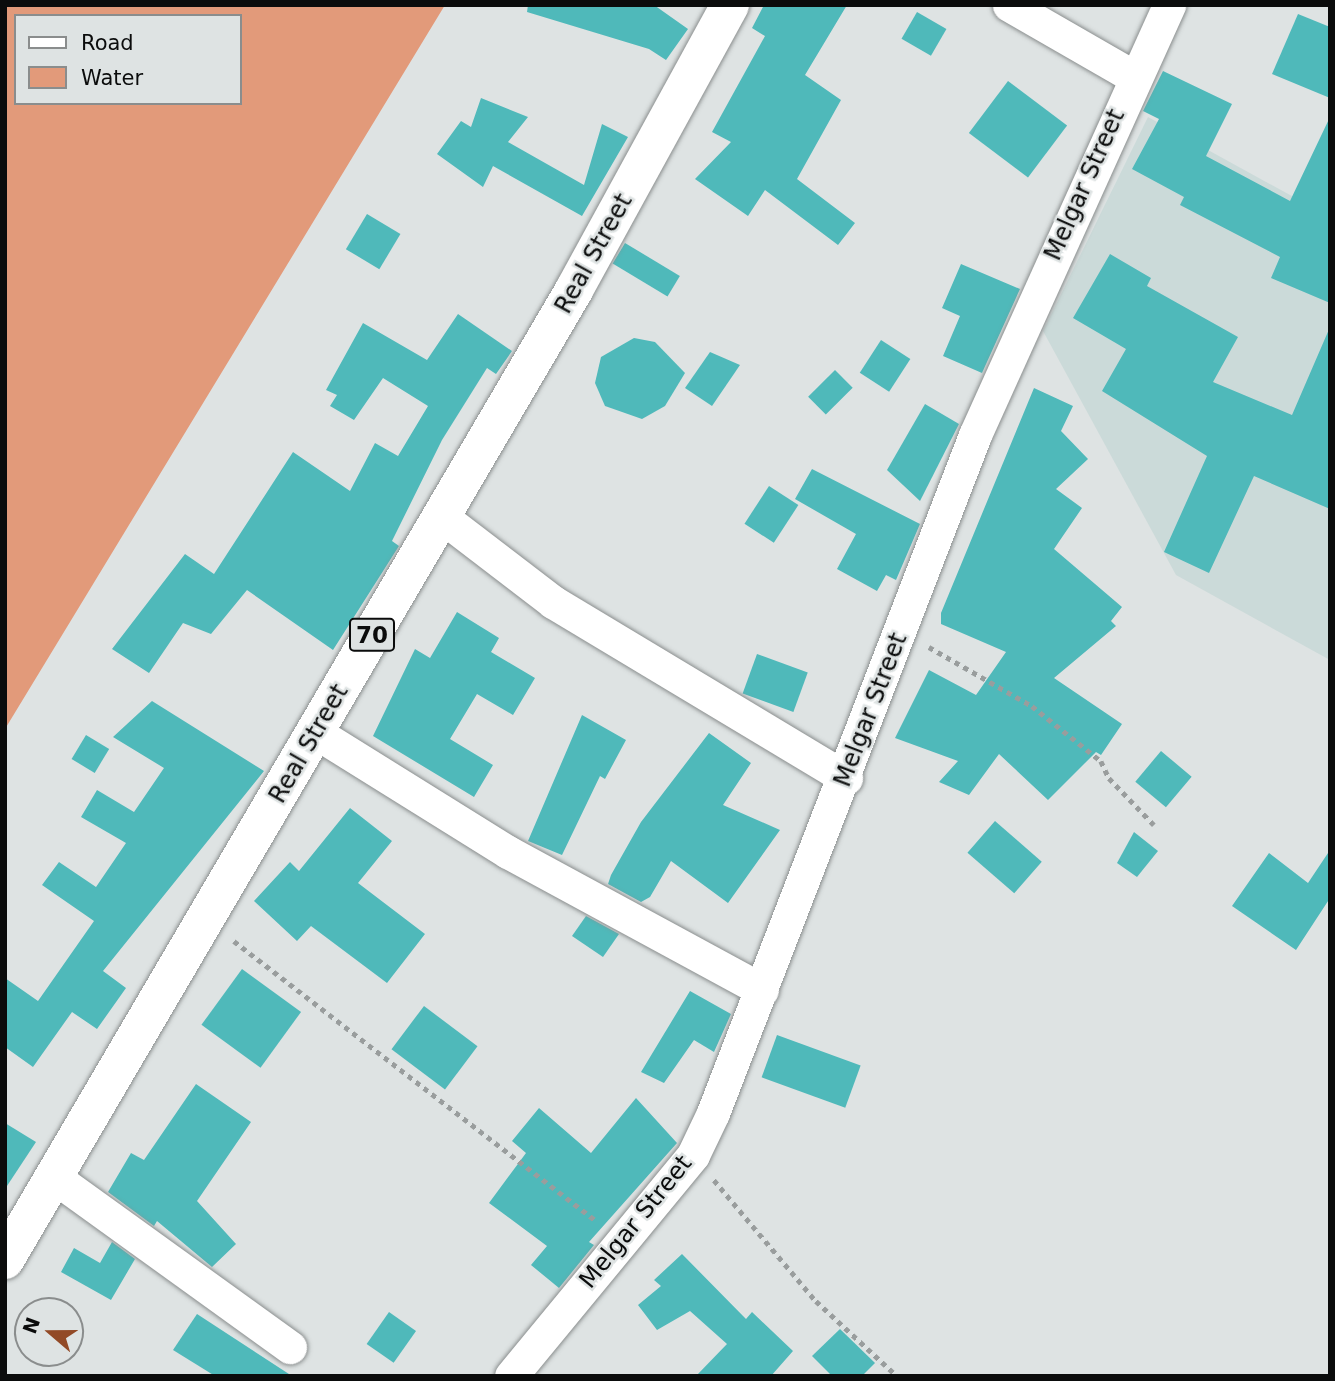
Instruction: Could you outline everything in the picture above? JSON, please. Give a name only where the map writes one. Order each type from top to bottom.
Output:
[{"type":"highway","name":"Real Street","points":[[5,1260],[442,517],[730,5]]},
{"type":"street","points":[[1009,5],[1134,77]]},
{"type":"street","name":"Melgar Street","points":[[511,1376],[693,1155],[846,778],[975,435],[1134,77],[1169,5]]},
{"type":"street","points":[[442,517],[553,602],[846,778]]},
{"type":"street","points":[[316,732],[508,852],[762,990]]},
{"type":"street","points":[[54,1177],[290,1347]]},
{"type":"path","points":[[901,631],[1032,706],[1101,761],[1109,778],[1154,825]]},
{"type":"path","points":[[205,920],[500,1141],[622,1243]]},
{"type":"path","points":[[693,1155],[816,1301],[897,1376]]},
{"type":"shaded area","points":[[1148,117],[1330,217],[1330,660],[1176,575],[1043,331]]},
{"type":"water","points":[[5,5],[445,5],[5,729]]},
{"type":"building","points":[[528,5],[654,5],[688,29],[666,60],[649,49],[527,12]]},
{"type":"building","points":[[764,5],[847,5],[805,75],[841,100],[797,179],[855,223],[838,245],[765,190],[748,216],[695,179],[731,142],[712,132],[765,36],[752,28]]},
{"type":"building","points":[[917,12],[946,29],[931,56],[902,39]]},
{"type":"building","points":[[1298,14],[1330,27],[1330,98],[1272,74]]},
{"type":"building","points":[[1163,71],[1232,104],[1206,156],[1290,201],[1330,117],[1330,303],[1271,278],[1280,257],[1180,205],[1184,197],[1132,169],[1159,119],[1143,111]]},
{"type":"building","points":[[1008,81],[1067,126],[1028,177],[969,133]]},
{"type":"building","points":[[481,98],[528,117],[508,142],[584,185],[602,124],[628,137],[582,216],[493,166],[483,187],[437,154],[461,121],[471,127]]},
{"type":"building","points":[[367,214],[400,234],[379,269],[346,249]]},
{"type":"building","points":[[625,243],[680,276],[667,297],[613,264]]},
{"type":"building","points":[[1110,254],[1151,278],[1147,286],[1238,337],[1213,382],[1292,415],[1330,327],[1330,509],[1254,476],[1209,573],[1164,552],[1207,456],[1102,391],[1126,349],[1073,318]]},
{"type":"building","points":[[961,264],[1020,289],[982,373],[943,356],[960,316],[942,308]]},
{"type":"building","points":[[458,314],[512,351],[496,374],[487,368],[442,440],[392,541],[399,546],[333,650],[247,590],[211,634],[183,623],[149,673],[112,649],[185,554],[214,574],[293,452],[350,491],[375,443],[398,456],[428,406],[383,378],[354,420],[330,406],[337,395],[326,390],[363,323],[427,360]]},
{"type":"building","points":[[634,338],[655,342],[685,373],[665,406],[642,419],[605,406],[595,383],[601,357]]},
{"type":"building","points":[[881,340],[910,359],[889,392],[860,373]]},
{"type":"building","points":[[710,352],[740,365],[712,406],[685,388]]},
{"type":"building","points":[[835,370],[853,388],[826,415],[808,397]]},
{"type":"building","points":[[1034,388],[1073,406],[1061,431],[1088,459],[1056,489],[1082,508],[1054,549],[1122,607],[1111,621],[1116,626],[1054,678],[1122,724],[1101,755],[1096,752],[1048,800],[999,754],[969,795],[939,782],[958,761],[895,738],[929,670],[976,695],[1006,652],[941,624],[941,613]]},
{"type":"building","points":[[925,404],[959,424],[920,501],[887,470]]},
{"type":"building","points":[[812,469],[920,524],[896,580],[886,575],[877,591],[837,569],[856,534],[795,499]]},
{"type":"building","points":[[769,486],[798,505],[774,543],[744,524]]},
{"type":"building","points":[[457,612],[499,638],[491,652],[535,678],[513,715],[477,694],[450,739],[493,765],[474,797],[373,736],[415,649],[430,658]]},
{"type":"building","points":[[757,654],[808,672],[793,712],[743,693]]},
{"type":"building","points":[[152,701],[264,771],[103,971],[126,988],[97,1029],[72,1012],[33,1067],[5,1047],[5,978],[38,1001],[94,921],[42,885],[59,862],[96,887],[126,843],[81,817],[97,790],[134,812],[164,768],[113,737]]},
{"type":"building","points":[[582,715],[626,740],[605,779],[600,776],[562,855],[528,841]]},
{"type":"building","points":[[709,733],[751,763],[723,805],[780,830],[728,903],[671,861],[650,897],[641,902],[608,884],[611,875],[641,822]]},
{"type":"building","points":[[86,735],[109,749],[95,773],[72,759]]},
{"type":"building","points":[[1161,751],[1192,777],[1166,807],[1135,782]]},
{"type":"building","points":[[350,808],[392,841],[358,883],[425,934],[387,983],[311,926],[297,941],[254,901],[290,862],[299,871]]},
{"type":"building","points":[[995,821],[1042,862],[1014,893],[967,853]]},
{"type":"building","points":[[1134,832],[1158,851],[1137,877],[1117,863]]},
{"type":"building","points":[[1330,850],[1330,898],[1296,950],[1232,906],[1269,853],[1308,883]]},
{"type":"building","points":[[586,916],[619,934],[603,957],[572,936]]},
{"type":"building","points":[[242,969],[301,1012],[261,1068],[201,1025]]},
{"type":"building","points":[[690,991],[731,1014],[714,1052],[694,1040],[664,1083],[641,1072]]},
{"type":"building","points":[[424,1006],[478,1046],[445,1089],[392,1049]]},
{"type":"building","points":[[777,1035],[861,1065],[845,1108],[762,1077]]},
{"type":"building","points":[[196,1084],[251,1122],[197,1201],[236,1244],[212,1267],[157,1221],[154,1226],[108,1192],[131,1153],[144,1160]]},
{"type":"building","points":[[636,1098],[677,1143],[589,1242],[594,1245],[559,1288],[531,1265],[547,1246],[489,1203],[526,1153],[512,1141],[539,1108],[591,1153]]},
{"type":"building","points":[[5,1123],[36,1142],[5,1189]]},
{"type":"building","points":[[112,1242],[135,1259],[111,1300],[61,1272],[74,1248],[100,1263]]},
{"type":"building","points":[[682,1254],[746,1319],[752,1312],[793,1351],[771,1376],[696,1376],[727,1344],[690,1311],[657,1330],[638,1305],[661,1286],[654,1280]]},
{"type":"building","points":[[389,1312],[416,1331],[394,1363],[367,1344]]},
{"type":"building","points":[[197,1314],[292,1376],[215,1376],[173,1350]]},
{"type":"building","points":[[840,1329],[875,1363],[862,1376],[832,1376],[812,1356]]}]
